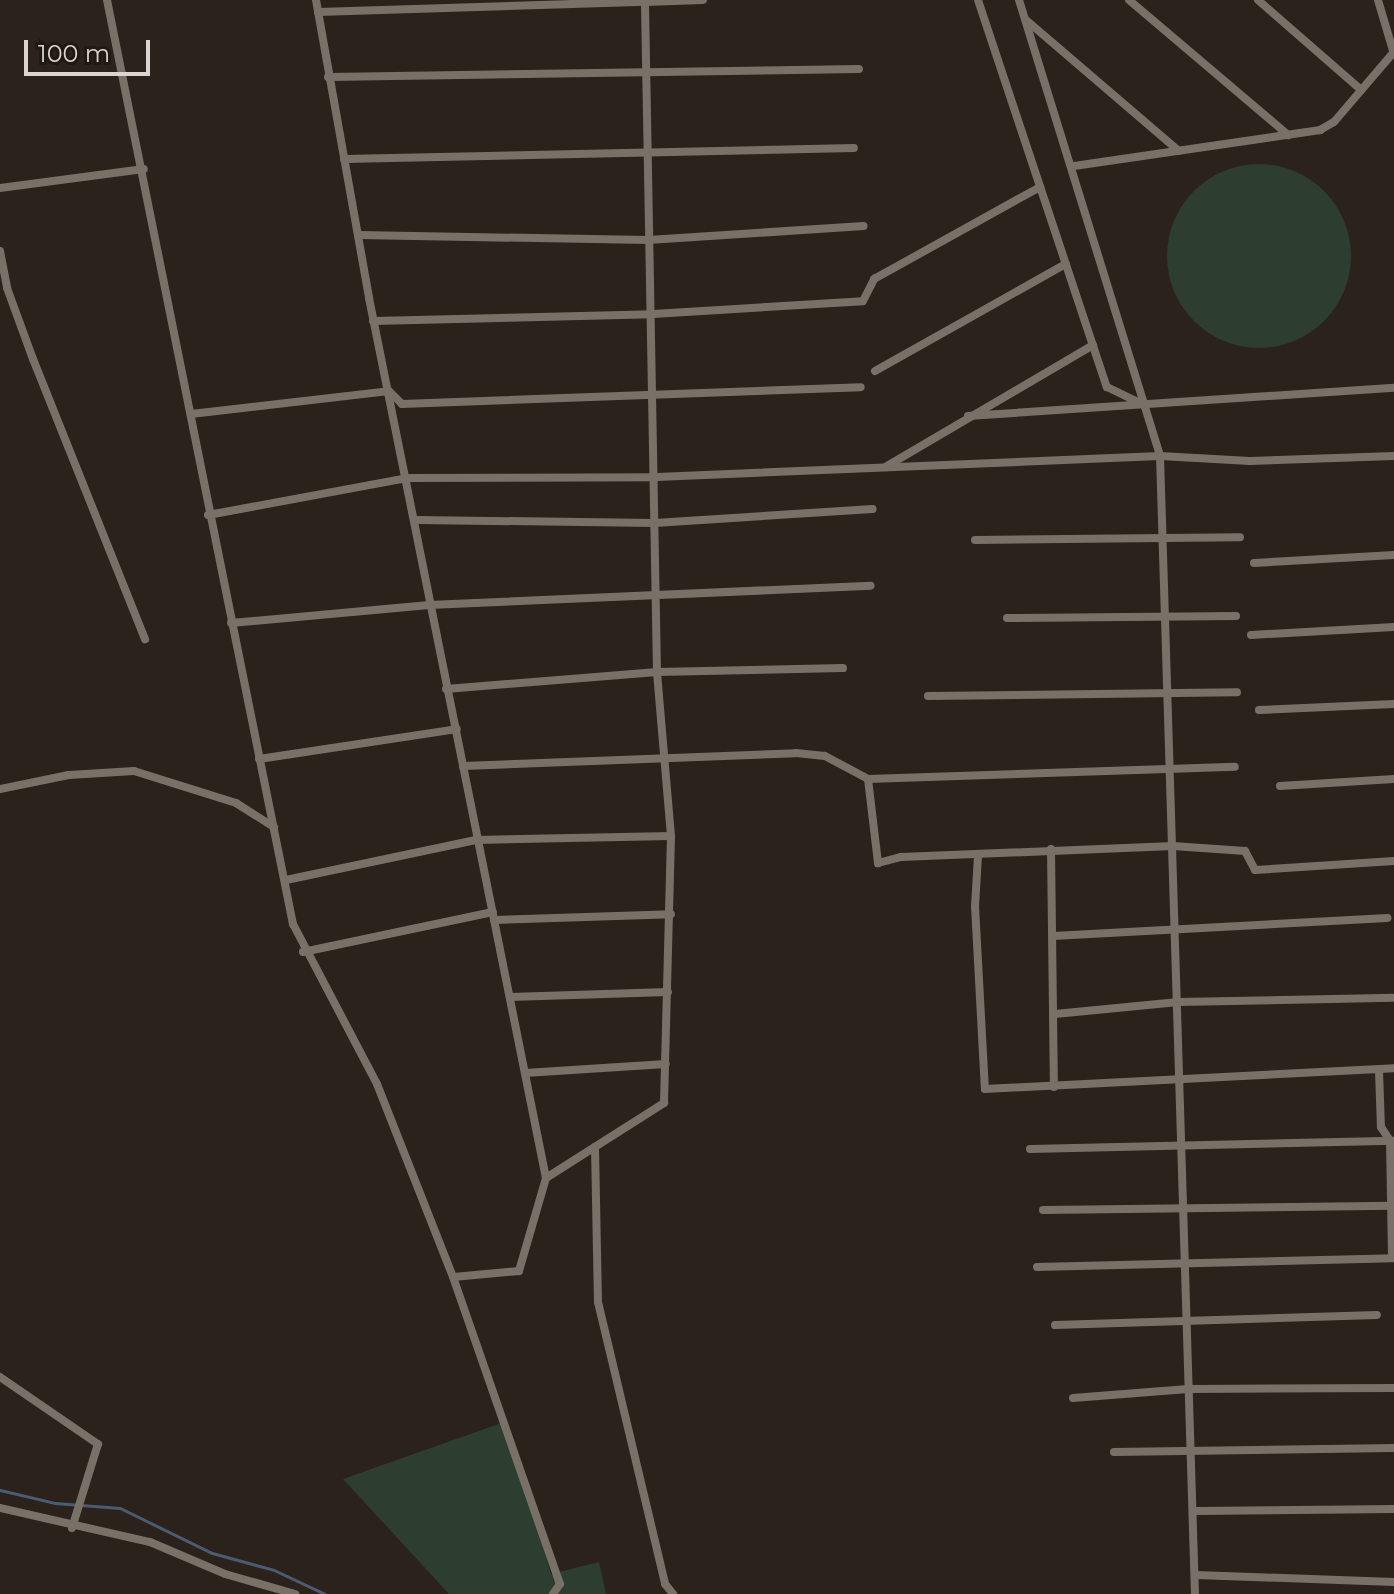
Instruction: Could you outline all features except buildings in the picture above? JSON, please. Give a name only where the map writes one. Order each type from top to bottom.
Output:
[{"type":"street","points":[[107,0],[144,169],[208,515],[303,952],[377,1084],[453,1277],[560,1584],[553,1594]]},
{"type":"street","points":[[316,0],[373,321],[416,520],[429,605],[457,729],[476,840],[546,1178],[519,1271],[453,1277]]},
{"type":"street","points":[[318,12],[507,3],[703,0]]},
{"type":"street","points":[[978,0],[1107,387],[1144,405]]},
{"type":"street","points":[[1019,0],[1074,166],[1160,456],[1160,537],[1170,694],[1174,930],[1195,1594]]},
{"type":"street","points":[[1129,0],[1288,135]]},
{"type":"street","points":[[1258,0],[1361,90]]},
{"type":"street","points":[[1074,166],[1328,127],[1394,54],[1378,0]]},
{"type":"street","points":[[546,1178],[664,1103],[671,836],[657,672],[657,477],[648,240],[645,2]]},
{"type":"street","points":[[1026,19],[1179,151]]},
{"type":"street","points":[[328,77],[859,69]]},
{"type":"street","points":[[344,159],[647,156],[854,148]]},
{"type":"street","points":[[0,188],[144,169]]},
{"type":"street","points":[[373,321],[653,314],[863,301],[874,279],[1040,187]]},
{"type":"street","points":[[359,235],[648,240],[864,226]]},
{"type":"street","points":[[0,251],[7,288],[33,359],[145,639]]},
{"type":"street","points":[[875,371],[1066,264]]},
{"type":"street","points":[[886,466],[1093,345]]},
{"type":"street","points":[[389,391],[402,404],[653,398],[861,387]]},
{"type":"street","points":[[968,416],[1394,388]]},
{"type":"street","points":[[191,414],[389,391]]},
{"type":"street","points":[[208,515],[407,478],[657,477],[1160,456],[1250,461],[1394,456]]},
{"type":"street","points":[[416,520],[655,523],[873,509]]},
{"type":"street","points":[[975,540],[1240,537]]},
{"type":"street","points":[[1254,563],[1394,555]]},
{"type":"street","points":[[231,623],[429,605],[871,586]]},
{"type":"street","points":[[1007,618],[1236,616]]},
{"type":"street","points":[[1251,635],[1394,627]]},
{"type":"street","points":[[446,689],[657,672],[843,668]]},
{"type":"street","points":[[928,696],[1237,692]]},
{"type":"street","points":[[1259,710],[1394,704]]},
{"type":"street","points":[[259,759],[457,729]]},
{"type":"street","points":[[463,766],[796,753],[825,756],[868,779],[1235,767]]},
{"type":"street","points":[[0,789],[69,775],[134,771],[236,803],[274,827]]},
{"type":"street","points":[[868,779],[878,863],[901,857],[1173,846],[1245,851],[1255,870],[1394,861]]},
{"type":"street","points":[[1280,786],[1394,779]]},
{"type":"street","points":[[286,880],[476,840],[671,836]]},
{"type":"street","points":[[1051,849],[1054,1087]]},
{"type":"street","points":[[978,856],[975,906],[985,1089],[1394,1068]]},
{"type":"street","points":[[303,952],[494,916],[671,914]]},
{"type":"street","points":[[1053,936],[1388,918]]},
{"type":"street","points":[[510,997],[668,992]]},
{"type":"street","points":[[1055,1014],[1178,1002],[1393,998]]},
{"type":"street","points":[[525,1073],[666,1064]]},
{"type":"street","points":[[1037,1267],[1393,1258],[1392,1141],[1381,1127],[1379,1071]]},
{"type":"street","points":[[1030,1149],[1183,1149],[1392,1141]]},
{"type":"street","points":[[595,1147],[598,1302],[665,1584],[673,1594]]},
{"type":"street","points":[[1043,1210],[1393,1206]]},
{"type":"street","points":[[1055,1325],[1188,1317],[1377,1315]]},
{"type":"street","points":[[0,1377],[98,1444],[72,1528]]},
{"type":"street","points":[[1073,1398],[1188,1389],[1394,1388]]},
{"type":"street","points":[[1114,1452],[1394,1448]]},
{"type":"street","points":[[0,1508],[72,1528],[150,1542],[225,1574],[295,1594]]},
{"type":"street","points":[[1194,1511],[1394,1509]]},
{"type":"street","points":[[1196,1575],[1394,1582]]},
{"type":"green space","points":[[1259,164],[1294,171],[1324,191],[1344,221],[1351,256],[1344,291],[1324,321],[1294,341],[1259,348],[1224,341],[1194,321],[1174,291],[1167,256],[1174,221],[1194,191],[1224,171]]},
{"type":"green space","points":[[507,1421],[551,1574],[599,1562],[606,1594],[449,1594],[343,1479]]},
{"type":"waterway","points":[[0,1490],[55,1503],[120,1508],[212,1553],[274,1570],[325,1594]]}]
